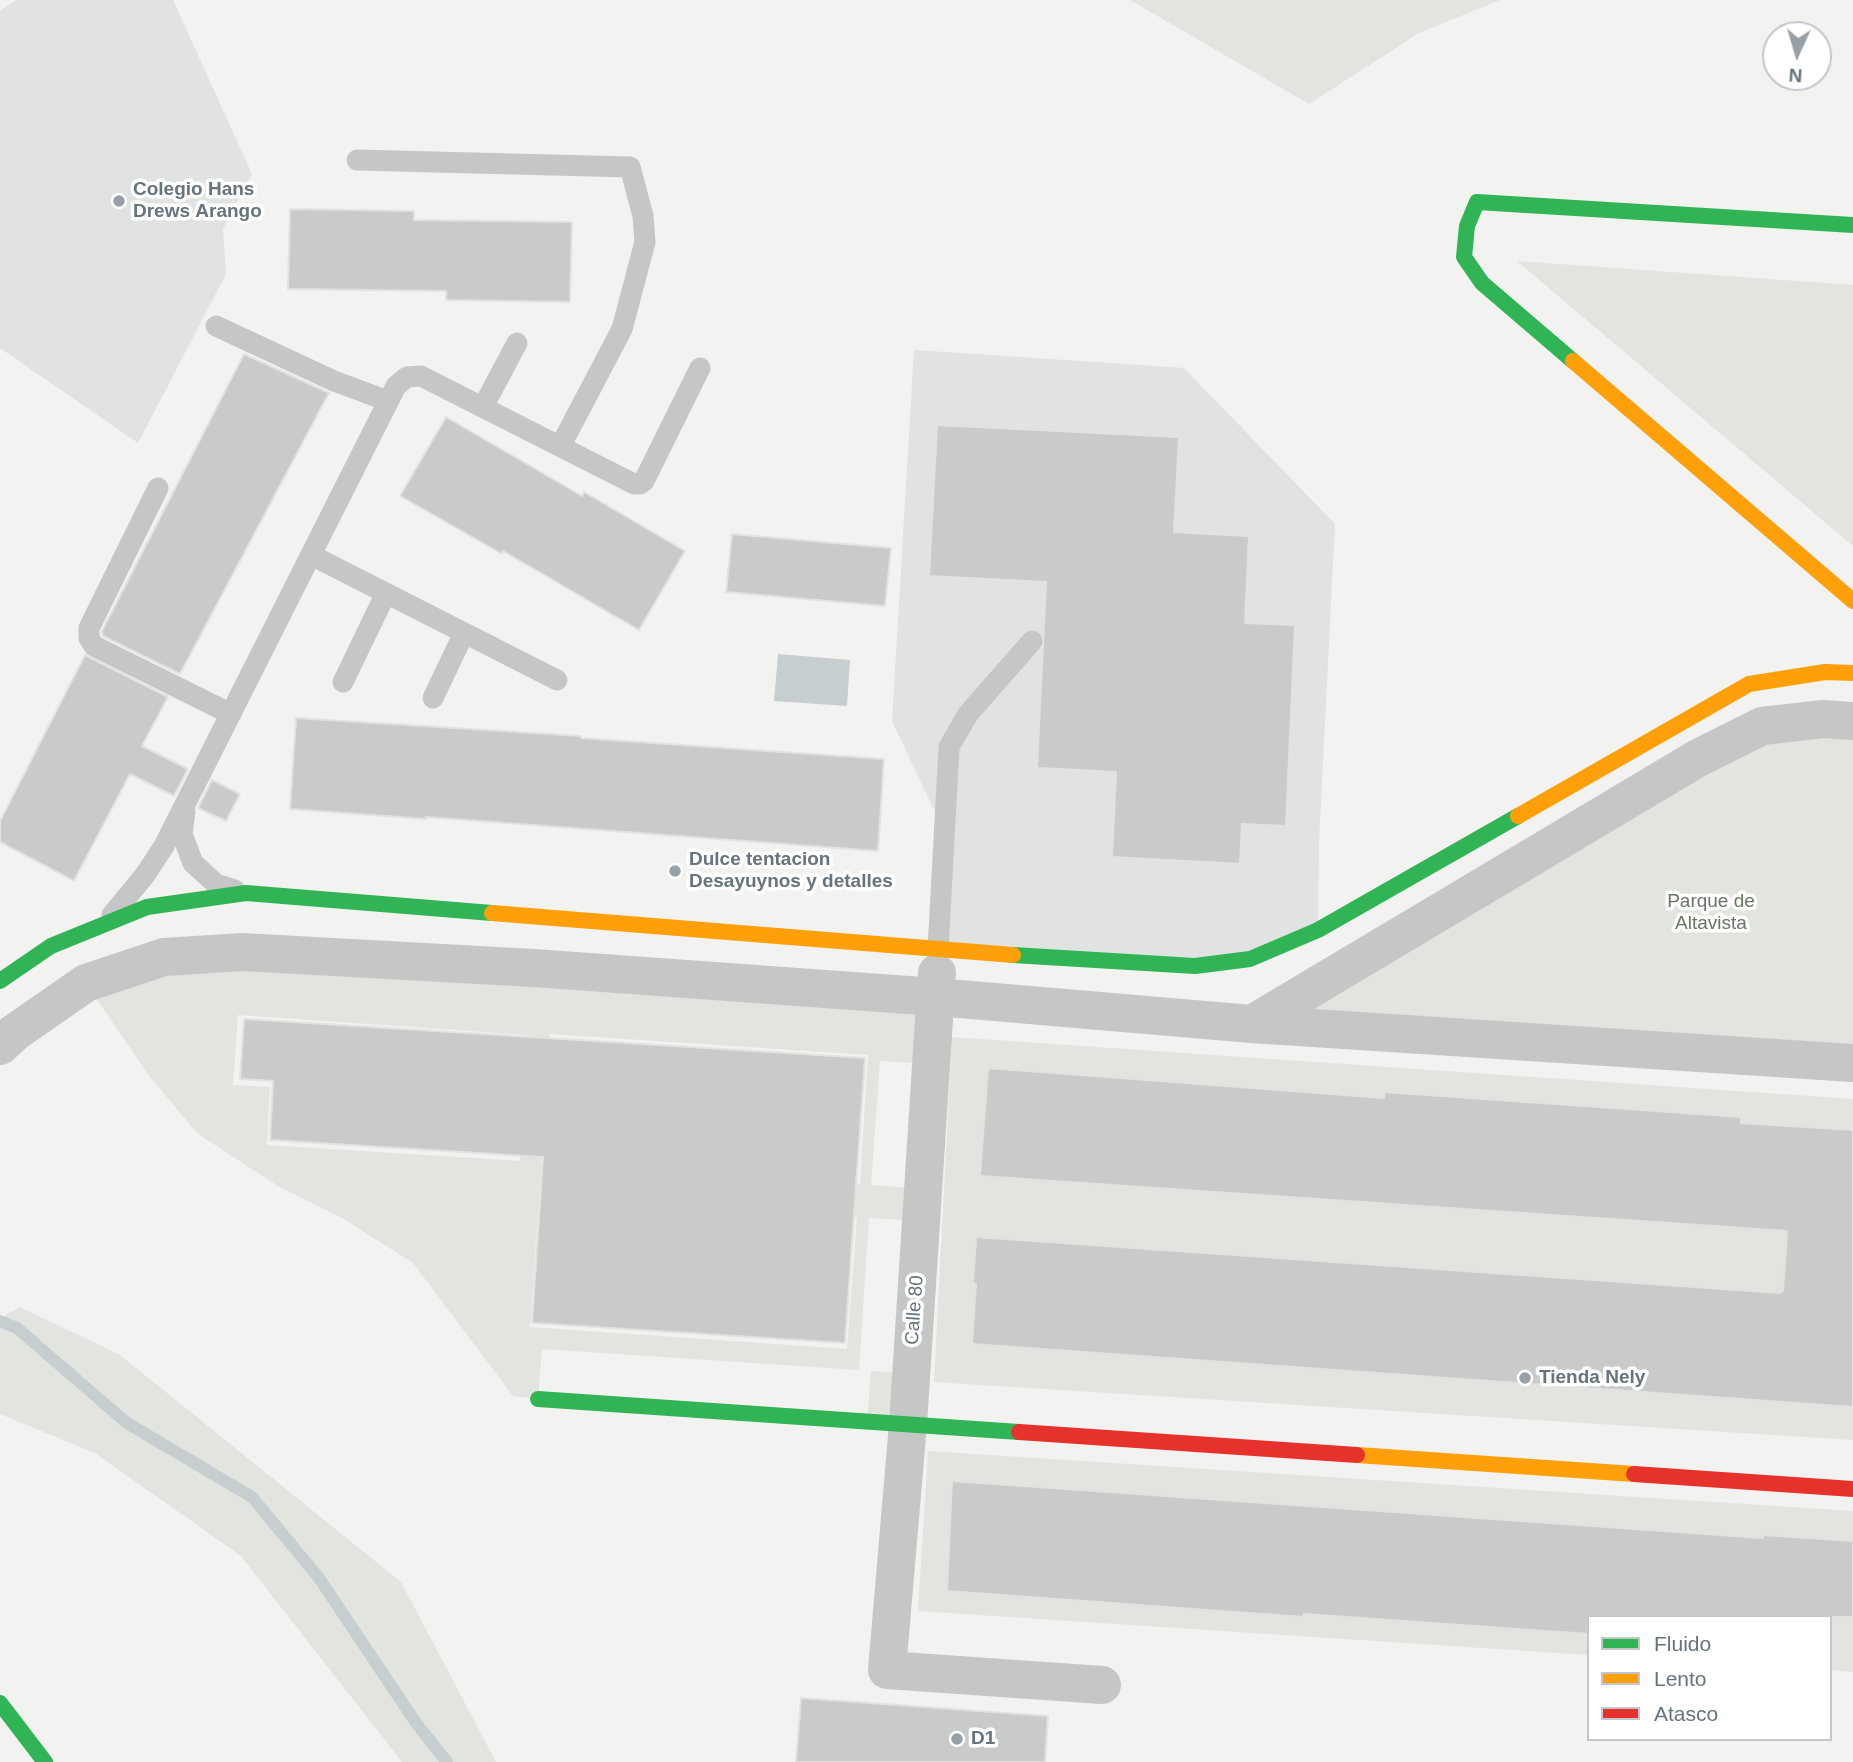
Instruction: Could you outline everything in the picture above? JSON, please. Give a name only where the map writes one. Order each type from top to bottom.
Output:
[{"type":"street","points":[[1853,225],[1477,202],[1467,226],[1464,257],[1482,283],[1853,601]]},
{"type":"street","points":[[0,981],[51,946],[147,907],[246,893],[938,950],[1195,966],[1250,959],[1318,930],[1749,684],[1825,672],[1853,673]]},
{"type":"street","points":[[1252,1024],[1698,758],[1762,726],[1823,719],[1853,721]]},
{"type":"street","name":"Calle 80","points":[[938,950],[908,1424],[887,1670],[1102,1685]]},
{"type":"street","points":[[0,1046],[14,1033],[86,983],[164,957],[242,952],[534,968],[936,997],[1252,1024],[1853,1063]]},
{"type":"street","points":[[538,1399],[1853,1489]]},
{"type":"street","points":[[0,1703],[45,1762]]},
{"type":"lane","points":[[357,160],[630,167],[643,216],[645,242],[622,329],[561,445]]},
{"type":"lane","points":[[216,326],[334,381],[388,401]]},
{"type":"lane","points":[[483,407],[516,342]]},
{"type":"lane","points":[[104,924],[145,876],[164,846],[396,386],[407,377],[421,376],[634,484],[640,484],[644,481],[700,368]]},
{"type":"lane","points":[[158,488],[89,628],[89,638],[94,646],[231,714]]},
{"type":"lane","points":[[311,555],[557,680]]},
{"type":"lane","points":[[342,682],[386,593]]},
{"type":"lane","points":[[433,698],[464,633]]},
{"type":"lane","points":[[938,950],[948,747],[968,714],[1032,641]]},
{"type":"lane","points":[[187,802],[182,834],[193,863],[216,884],[246,893]]},
{"type":"shaded area","name":"Colegio Hans Drews Arango","points":[[16,0],[173,0],[252,174],[223,229],[226,274],[138,443],[0,348],[0,11]]},
{"type":"shaded area","points":[[914,350],[1184,368],[1335,524],[1319,841],[1318,930],[1250,959],[938,950],[943,829],[892,721]]},
{"type":"shaded area","points":[[778,654],[850,660],[847,706],[774,701]]},
{"type":"green space","points":[[1130,0],[1500,0],[1419,33],[1309,104]]},
{"type":"green space","points":[[1517,261],[1853,285],[1853,546]]},
{"type":"green space","name":"Parque de Altavista","points":[[1853,721],[1853,1063],[1252,1024],[1698,758]]},
{"type":"green space","points":[[164,957],[936,997],[932,1064],[880,1061],[871,1185],[924,1189],[921,1221],[869,1218],[859,1370],[542,1349],[538,1399],[513,1396],[413,1263],[342,1218],[278,1186],[198,1134],[149,1076],[86,983]],"holes":[[[238,1015],[528,1035],[520,1161],[267,1145],[270,1087],[233,1085]],[[550,1034],[868,1055],[860,1184],[541,1163]],[[539,1196],[857,1218],[847,1349],[530,1327]]]},
{"type":"green space","points":[[952,1037],[1853,1099],[1853,1440],[934,1382]]},
{"type":"green space","points":[[20,1307],[120,1355],[401,1582],[496,1762],[402,1762],[241,1556],[95,1453],[0,1414],[0,1319]]},
{"type":"green space","points":[[871,1371],[911,1374],[908,1424],[867,1421]]},
{"type":"green space","points":[[928,1451],[1853,1511],[1853,1672],[1832,1670],[1832,1615],[1587,1615],[1587,1655],[918,1611]]},
{"type":"building","points":[[290,209],[414,211],[414,220],[572,222],[570,302],[446,300],[446,291],[288,289]]},
{"type":"building","points":[[244,354],[329,393],[180,674],[103,636],[102,631]]},
{"type":"building","points":[[446,417],[582,496],[584,492],[685,551],[639,630],[503,551],[502,554],[400,496]]},
{"type":"building","points":[[937,425],[1179,437],[1174,532],[1249,536],[1245,623],[1295,625],[1286,826],[1242,824],[1240,864],[1112,857],[1116,772],[1037,768],[1046,582],[929,576]]},
{"type":"building","points":[[732,534],[891,548],[885,606],[726,592]]},
{"type":"building","points":[[85,655],[168,697],[142,746],[188,769],[174,796],[130,774],[74,881],[0,842],[0,821]]},
{"type":"building","points":[[296,718],[884,759],[878,851],[290,809]]},
{"type":"building","points":[[212,780],[240,794],[226,821],[198,808]]},
{"type":"building","points":[[244,1019],[865,1058],[845,1343],[532,1323],[543,1157],[270,1140],[273,1081],[240,1079]]},
{"type":"building","points":[[988,1068],[1384,1098],[1384,1092],[1741,1117],[1741,1123],[1853,1130],[1853,1407],[972,1344],[976,1237],[1780,1293],[1783,1291],[1787,1231],[980,1176]]},
{"type":"building","points":[[952,1481],[1763,1538],[1763,1535],[1853,1541],[1853,1617],[1587,1615],[1587,1634],[1304,1614],[1303,1617],[947,1591]]},
{"type":"building","name":"D1","points":[[801,1698],[1048,1716],[1045,1762],[796,1762]]},
{"type":"waterway","points":[[0,1321],[17,1328],[127,1423],[252,1497],[319,1578],[416,1723],[447,1762]]},
{"type":"traffic: fast","points":[[1573,361],[1482,283],[1464,257],[1467,226],[1477,202],[1853,225]]},
{"type":"traffic: fast","points":[[1013,955],[1195,966],[1250,959],[1318,930],[1518,816]]},
{"type":"traffic: fast","points":[[0,981],[51,946],[147,907],[246,893],[492,913]]},
{"type":"traffic: fast","points":[[538,1399],[1019,1432]]},
{"type":"traffic: fast","points":[[0,1703],[45,1762]]},
{"type":"traffic: slow","points":[[1573,361],[1853,601]]},
{"type":"traffic: slow","points":[[1518,816],[1749,684],[1825,672],[1853,673]]},
{"type":"traffic: slow","points":[[492,913],[1013,955]]},
{"type":"traffic: slow","points":[[1357,1455],[1634,1474]]},
{"type":"traffic: jam","points":[[1019,1432],[1357,1455]]},
{"type":"traffic: jam","points":[[1634,1474],[1853,1489]]},
{"type":"place","name":"Colegio Hans Drews Arango","points":[[119,201]]},
{"type":"place","name":"Dulce tentacion Desayuynos y detalles","points":[[675,871]]},
{"type":"place","name":"Tienda Nely","points":[[1525,1378]]},
{"type":"place","name":"D1","points":[[957,1739]]}]
